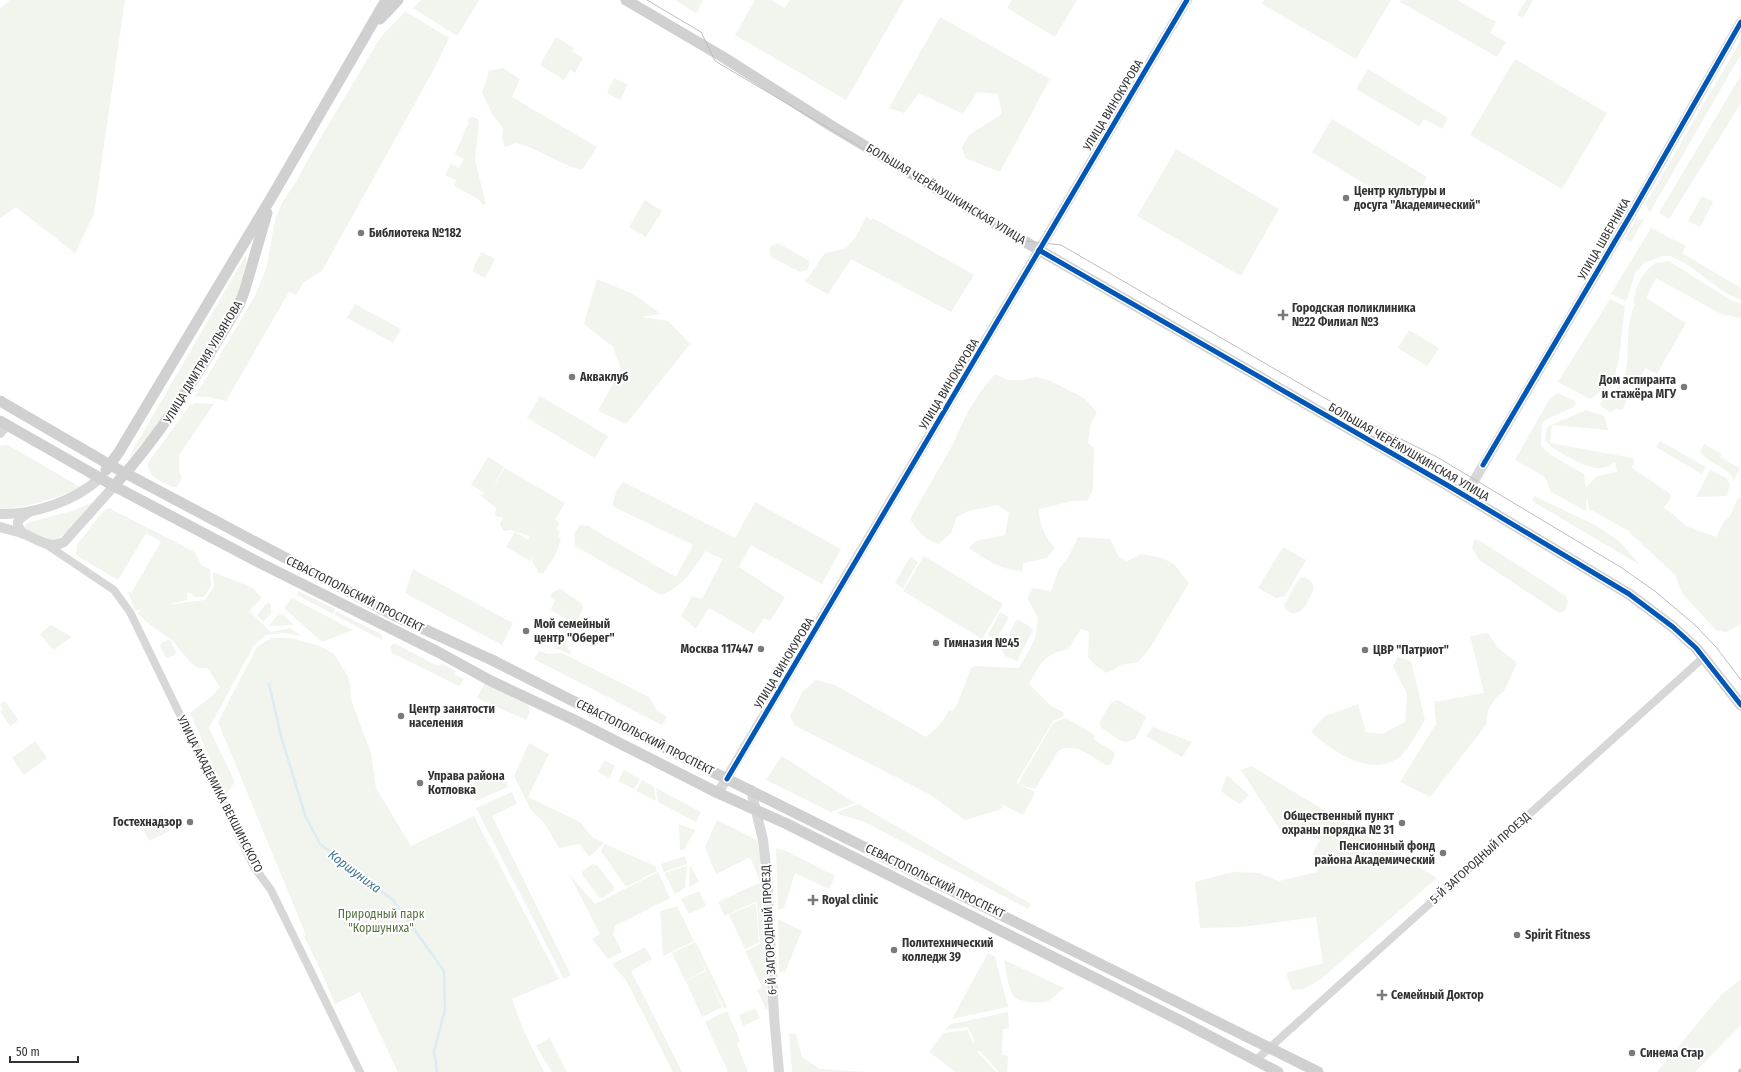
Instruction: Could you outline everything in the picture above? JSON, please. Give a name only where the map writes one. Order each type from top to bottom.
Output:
[{"type":"main road","name":"УЛИЦА ДМИТРИЯ УЛЬЯНОВА","points":[[100,478],[119,452],[274,193],[386,0]]},
{"type":"main road","name":"УЛИЦА ДМИТРИЯ УЛЬЯНОВА","points":[[365,38],[398,0]]},
{"type":"main road","name":"БОЛЬШАЯ ЧЕРЁМУШКИНСКАЯ УЛИЦА","points":[[626,0],[723,57],[830,125],[1039,250],[1465,496],[1629,594],[1673,627],[1704,657],[1741,704]]},
{"type":"main road","name":"УЛИЦА ДМИТРИЯ УЛЬЯНОВА","points":[[114,486],[162,429],[182,400],[239,305],[246,289],[266,213],[274,193]]},
{"type":"main road","name":"СЕВАСТОПОЛЬСКИЙ ПРОСПЕКТ","points":[[0,401],[110,465],[388,612],[492,660],[727,779],[1318,1072]]},
{"type":"main road","name":"СЕВАСТОПОЛЬСКИЙ ПРОСПЕКТ","points":[[2,426],[258,562],[438,652],[491,681],[572,719],[718,793],[756,809],[1183,1022],[1278,1072]]},
{"type":"street","name":"УЛИЦА ВИНОКУРОВА","points":[[718,793],[1187,0]]},
{"type":"street","name":"УЛИЦА ШВЕРНИКА","points":[[1465,496],[1634,209],[1741,22]]},
{"type":"street","points":[[23,534],[18,526],[19,518],[29,512],[75,496],[89,489],[100,478]]},
{"type":"street","points":[[0,527],[23,534],[47,545],[58,545],[64,542],[114,486]]},
{"type":"street","points":[[0,514],[29,512]]},
{"type":"street","name":"УЛИЦА АКАДЕМИКА ВЕКШИНСКОГО","points":[[47,545],[109,586],[122,599],[130,612],[254,867],[271,890],[360,1072]]},
{"type":"street","name":"5-Й ЗАГОРОДНЫЙ ПРОЕЗД","points":[[1256,1060],[1704,657]]},
{"type":"street","name":"6-Й ЗАГОРОДНЫЙ ПРОЕЗД","points":[[751,790],[763,840],[767,874],[779,1072]]},
{"type":"green space","points":[[10,0],[125,0],[94,214],[75,253],[16,207],[0,218],[0,8]]},
{"type":"green space","points":[[421,0],[479,0],[457,36],[413,8]]},
{"type":"green space","points":[[675,0],[703,0],[696,13]]},
{"type":"green space","points":[[755,0],[771,0],[785,8],[790,0],[904,0],[846,100],[735,35]]},
{"type":"green space","points":[[1012,0],[1077,0],[1055,37],[1007,8]]},
{"type":"green space","points":[[1264,0],[1391,0],[1356,59],[1262,4]]},
{"type":"green space","points":[[1401,0],[1457,0],[1496,22],[1490,33],[1506,42],[1497,57],[1400,2]]},
{"type":"green space","points":[[1526,0],[1533,0],[1523,18],[1517,15]]},
{"type":"green space","points":[[405,12],[449,38],[434,69],[322,271],[304,282],[296,295],[289,292],[226,401],[209,397],[195,397],[255,296],[267,266],[275,219],[283,201],[296,182],[377,43],[385,32]]},
{"type":"green space","points":[[940,17],[1050,79],[1000,172],[965,158],[962,147],[969,135],[1002,114],[998,94],[977,92],[963,114],[919,93],[904,113],[889,108]]},
{"type":"green space","points":[[556,37],[574,48],[572,51],[583,58],[575,73],[570,70],[564,80],[540,65]]},
{"type":"green space","points":[[1741,40],[1741,54],[1650,212],[1648,211],[1646,203]]},
{"type":"green space","points":[[1515,59],[1607,113],[1562,189],[1470,135]]},
{"type":"green space","points":[[503,68],[520,79],[512,97],[597,147],[582,170],[569,166],[529,147],[516,143],[505,147],[502,139],[503,128],[492,114],[482,93],[489,71]]},
{"type":"green space","points":[[1368,69],[1448,118],[1442,129],[1424,119],[1419,126],[1356,89]]},
{"type":"green space","points":[[1741,75],[1741,103],[1669,219],[1659,213]]},
{"type":"green space","points":[[614,78],[628,85],[620,100],[607,93]]},
{"type":"green space","points":[[473,117],[478,119],[479,123],[475,160],[486,204],[482,205],[480,200],[454,186],[456,180],[445,175],[451,164],[459,168],[464,159],[455,154],[469,122],[467,121],[469,118]]},
{"type":"green space","points":[[1332,119],[1427,177],[1408,210],[1312,152]]},
{"type":"green space","points":[[1176,149],[1279,209],[1241,276],[1137,216]]},
{"type":"green space","points":[[1702,196],[1713,202],[1700,227],[1688,221]]},
{"type":"green space","points":[[645,200],[662,211],[646,237],[629,227]]},
{"type":"green space","points":[[866,217],[871,220],[873,218],[974,275],[951,312],[851,259],[828,294],[805,282],[825,253],[845,249],[856,237]]},
{"type":"green space","points":[[1644,219],[1631,242],[1625,239],[1636,220]]},
{"type":"green space","points":[[1651,228],[1686,246],[1682,253],[1741,288],[1741,300],[1727,294],[1688,265],[1671,256],[1663,256],[1644,263],[1635,273],[1627,300],[1625,301],[1611,294]]},
{"type":"green space","points":[[778,243],[809,261],[807,270],[800,272],[771,257],[769,250],[771,246]]},
{"type":"green space","points":[[481,252],[495,259],[485,278],[472,271]]},
{"type":"green space","points":[[246,255],[244,273],[233,303],[158,425],[131,456],[130,455]]},
{"type":"green space","points":[[1669,261],[1727,298],[1741,304],[1741,318],[1721,314],[1656,278],[1646,298],[1686,323],[1657,374],[1645,368],[1635,388],[1623,382],[1617,394],[1627,400],[1622,410],[1616,409],[1610,412],[1601,406],[1600,403],[1611,395],[1623,381],[1626,371],[1629,325],[1631,314],[1635,305],[1634,300],[1636,289],[1642,277],[1650,267],[1655,263]]},
{"type":"green space","points":[[597,279],[633,294],[661,314],[641,317],[668,321],[690,344],[626,424],[598,411],[621,369],[613,347],[584,324]]},
{"type":"green space","points":[[1610,299],[1625,306],[1619,358],[1613,383],[1590,399],[1558,382]]},
{"type":"green space","points":[[355,304],[401,329],[393,343],[347,318]]},
{"type":"green space","points":[[1409,330],[1439,348],[1427,366],[1398,348]]},
{"type":"green space","points":[[995,374],[1008,380],[1022,380],[1036,377],[1050,381],[1084,398],[1097,412],[1090,425],[1088,443],[1094,448],[1093,490],[1087,501],[1072,501],[1039,509],[1043,530],[1055,548],[1047,558],[1023,563],[1022,571],[1001,567],[969,548],[976,541],[1005,535],[1009,513],[998,505],[968,511],[957,517],[951,533],[939,544],[934,543],[922,534],[910,519],[952,446],[968,411],[981,391]]},
{"type":"green space","points":[[1558,393],[1576,403],[1574,407],[1547,419],[1542,423],[1541,446],[1551,455],[1584,474],[1586,487],[1597,476],[1617,472],[1615,462],[1603,468],[1588,466],[1562,454],[1545,440],[1547,427],[1586,410],[1604,416],[1608,430],[1552,425],[1550,443],[1633,458],[1634,463],[1632,468],[1668,492],[1671,496],[1664,508],[1686,526],[1716,537],[1725,520],[1729,518],[1738,498],[1741,497],[1741,624],[1726,632],[1716,630],[1682,593],[1675,575],[1627,530],[1589,509],[1587,496],[1586,510],[1584,510],[1551,492],[1545,477],[1515,460],[1550,398]]},
{"type":"green space","points":[[540,396],[608,436],[595,458],[527,418]]},
{"type":"green space","points":[[195,403],[214,404],[179,455],[179,471],[182,478],[177,487],[173,487],[153,476],[150,472],[148,463],[190,405]]},
{"type":"green space","points":[[1660,441],[1706,467],[1702,474],[1656,447]]},
{"type":"green space","points":[[1704,444],[1722,454],[1720,457],[1740,468],[1734,481],[1727,471],[1703,456],[1700,451]]},
{"type":"green space","points":[[8,445],[80,487],[57,497],[39,502],[20,507],[0,509],[0,446]]},
{"type":"green space","points":[[488,457],[504,467],[490,492],[505,468],[565,503],[555,520],[559,522],[559,525],[556,528],[559,531],[558,537],[561,538],[555,556],[543,574],[539,573],[532,561],[533,556],[530,561],[506,547],[515,532],[529,540],[530,536],[510,530],[504,531],[500,525],[503,518],[495,516],[496,508],[480,495],[485,493],[471,485]]},
{"type":"green space","points":[[1710,470],[1726,478],[1730,485],[1727,496],[1696,497]]},
{"type":"green space","points":[[623,482],[735,538],[755,502],[841,549],[822,584],[751,545],[739,567],[785,597],[770,621],[764,618],[754,634],[709,608],[696,629],[681,616],[692,596],[702,599],[723,559],[705,551],[697,564],[681,583],[675,588],[661,595],[575,546],[574,534],[580,525],[588,526],[676,577],[693,545],[612,506],[616,492]]},
{"type":"green space","points":[[1534,496],[1595,525],[1619,541],[1640,565],[1532,501]]},
{"type":"green space","points":[[92,502],[67,532],[55,540],[49,541],[23,529],[27,523],[75,510]]},
{"type":"green space","points":[[109,508],[195,552],[201,565],[210,569],[211,586],[204,597],[194,597],[191,593],[187,593],[187,600],[165,605],[205,600],[214,587],[213,572],[253,588],[262,598],[249,611],[271,632],[290,628],[302,636],[283,633],[266,635],[254,645],[209,728],[235,782],[226,795],[190,713],[212,696],[220,687],[207,668],[199,668],[192,664],[171,639],[150,625],[137,613],[143,609],[135,611],[128,591],[131,593],[161,542],[146,533],[118,580],[76,555],[77,545],[103,511]]},
{"type":"green space","points":[[1078,537],[1110,539],[1119,557],[1127,561],[1142,554],[1162,558],[1174,564],[1189,583],[1150,648],[1138,662],[1120,665],[1114,670],[1106,673],[1094,664],[1088,657],[1089,632],[1081,629],[1068,649],[1053,654],[1040,665],[1029,684],[1051,706],[1063,712],[1064,716],[1053,721],[1016,783],[1035,793],[1023,815],[1003,805],[1000,810],[965,820],[931,795],[794,725],[790,716],[803,691],[816,680],[835,685],[926,737],[939,725],[949,710],[952,711],[956,707],[971,668],[976,666],[1019,668],[1035,639],[1038,618],[1027,598],[1033,588],[1051,591],[1059,569],[1069,556]]},
{"type":"green space","points":[[1475,539],[1566,596],[1568,601],[1565,611],[1559,613],[1479,560],[1472,548]]},
{"type":"green space","points":[[1283,547],[1306,560],[1285,596],[1276,598],[1258,588]]},
{"type":"green space","points":[[924,556],[1003,604],[982,639],[903,591]]},
{"type":"green space","points":[[910,557],[918,562],[903,588],[895,583]]},
{"type":"green space","points":[[413,569],[513,623],[502,645],[405,593]]},
{"type":"green space","points":[[1305,577],[1312,582],[1314,589],[1303,609],[1299,612],[1290,613],[1285,609],[1284,605],[1298,580]]},
{"type":"green space","points":[[561,589],[581,603],[583,608],[566,644],[572,655],[554,648],[561,634],[570,629],[566,627],[567,619],[551,610],[555,600],[550,597],[554,592]]},
{"type":"green space","points":[[298,591],[335,609],[333,614],[297,595]]},
{"type":"green space","points":[[292,598],[353,630],[322,642],[284,608]]},
{"type":"green space","points":[[268,602],[271,605],[271,614],[263,622],[257,615]]},
{"type":"green space","points":[[336,611],[379,633],[382,636],[382,640],[335,615]]},
{"type":"green space","points":[[1000,612],[1009,617],[996,640],[988,635]]},
{"type":"green space","points":[[279,614],[283,615],[294,625],[268,626]]},
{"type":"green space","points":[[1018,620],[1028,625],[1033,630],[1017,661],[1005,656],[1002,650],[1015,622]]},
{"type":"green space","points":[[51,625],[72,637],[53,650],[40,634]]},
{"type":"green space","points":[[1488,633],[1497,647],[1517,663],[1504,691],[1495,699],[1488,710],[1486,725],[1430,797],[1400,782],[1436,724],[1434,702],[1484,693],[1470,636]]},
{"type":"green space","name":"Природный парк \"Коршуниха\"","points":[[271,638],[291,638],[320,646],[334,654],[349,678],[352,702],[371,753],[376,788],[411,846],[474,816],[559,979],[512,999],[523,1029],[544,1072],[398,1072],[360,992],[335,1004],[304,936],[306,935],[218,722],[257,647]]},
{"type":"green space","points":[[168,640],[171,641],[176,652],[175,655],[168,658],[165,656],[160,646],[161,643]]},
{"type":"green space","points":[[394,643],[438,666],[442,664],[456,671],[455,675],[464,679],[459,686],[392,653],[390,647]]},
{"type":"green space","points":[[539,651],[548,654],[562,653],[649,697],[657,711],[667,717],[662,725],[534,659]]},
{"type":"green space","points":[[1398,657],[1411,661],[1425,720],[1401,756],[1390,763],[1378,765],[1366,764],[1341,754],[1311,732],[1325,716],[1358,704],[1366,732],[1382,734],[1405,722],[1407,694],[1393,666]]},
{"type":"green space","points":[[485,683],[529,705],[530,713],[526,720],[477,698]]},
{"type":"green space","points":[[1117,700],[1146,718],[1135,739],[1126,742],[1121,741],[1100,726],[1100,721],[1111,703]]},
{"type":"green space","points":[[5,701],[18,720],[10,726],[0,711],[3,709],[0,704]]},
{"type":"green space","points":[[1066,718],[1095,735],[1093,739],[1114,752],[1115,755],[1110,765],[1106,765],[1083,751],[1064,748],[1058,751],[1035,789],[1018,784],[1053,723]]},
{"type":"green space","points":[[1153,727],[1192,742],[1182,757],[1146,736]]},
{"type":"green space","points":[[35,741],[47,758],[24,775],[12,758]]},
{"type":"green space","points":[[529,743],[549,754],[528,797],[580,822],[592,837],[604,843],[589,857],[580,844],[559,848],[545,824],[531,810],[514,776]]},
{"type":"green space","points":[[782,756],[855,803],[831,812],[766,780]]},
{"type":"green space","points":[[605,760],[615,766],[609,778],[598,772]]},
{"type":"green space","points":[[1251,766],[1437,878],[1321,979],[1304,989],[1292,990],[1286,973],[1323,963],[1316,917],[1242,927],[1200,928],[1195,882],[1233,872],[1259,873],[1279,881],[1318,872],[1313,853],[1320,840],[1289,828],[1280,830],[1241,770]]},
{"type":"green space","points":[[624,770],[640,779],[634,789],[618,781]]},
{"type":"green space","points":[[499,773],[504,775],[508,787],[476,801],[472,792],[473,783]]},
{"type":"green space","points":[[1227,775],[1249,795],[1240,804],[1221,791]]},
{"type":"green space","points":[[642,780],[654,787],[656,801],[636,791]]},
{"type":"green space","points":[[656,788],[701,812],[696,822],[658,802]]},
{"type":"green space","points":[[512,792],[517,804],[492,816],[571,975],[564,979],[476,808]]},
{"type":"green space","points":[[858,804],[1031,904],[1028,909],[865,822],[835,813]]},
{"type":"green space","points":[[162,815],[170,831],[149,841],[141,825]]},
{"type":"green space","points":[[717,820],[757,840],[765,879],[760,881],[750,857],[716,874],[705,847]]},
{"type":"green space","points":[[679,824],[695,830],[684,850],[680,850]]},
{"type":"green space","points":[[605,844],[655,866],[657,871],[626,887],[601,851]]},
{"type":"green space","points":[[776,848],[786,851],[835,876],[829,889],[795,873],[784,908],[778,910]]},
{"type":"green space","points":[[685,856],[687,864],[664,872],[661,864]]},
{"type":"green space","points":[[592,864],[597,865],[614,887],[614,890],[603,898],[599,897],[582,875],[582,872]]},
{"type":"green space","points":[[690,865],[699,882],[689,887]]},
{"type":"green space","points":[[687,866],[685,888],[675,894],[664,873]]},
{"type":"green space","points":[[658,872],[670,898],[615,926],[613,934],[622,952],[608,959],[592,939],[600,934],[569,874],[595,904]]},
{"type":"green space","points":[[765,880],[772,1007],[766,1009],[757,990],[762,987],[745,951],[760,944],[757,901],[725,916],[718,902]]},
{"type":"green space","points":[[699,891],[706,906],[689,914],[681,899]]},
{"type":"green space","points":[[756,903],[759,942],[745,949],[729,915]]},
{"type":"green space","points":[[677,906],[694,941],[663,956],[660,911]]},
{"type":"green space","points":[[778,919],[802,931],[785,972],[779,972]]},
{"type":"green space","points":[[696,942],[727,1007],[724,1008],[708,976],[688,986],[686,981],[706,971],[693,943]]},
{"type":"green space","points":[[693,943],[705,970],[685,981],[672,953]]},
{"type":"green space","points":[[645,947],[652,959],[631,971],[682,1072],[673,1072],[626,980],[612,964]]},
{"type":"green space","points":[[988,953],[995,957],[1008,1007],[952,1019]]},
{"type":"green space","points":[[1004,960],[1064,988],[1049,1001],[1035,1002],[1020,1000],[1011,992]]},
{"type":"green space","points":[[708,976],[722,1007],[702,1017],[688,986]]},
{"type":"green space","points":[[1741,979],[1741,1025],[1695,1072],[1657,1072],[1722,994]]},
{"type":"green space","points":[[755,1008],[760,1018],[743,1026],[739,1015]]},
{"type":"green space","points":[[727,1011],[740,1041],[737,1044],[748,1072],[728,1072],[705,1022]]},
{"type":"green space","points":[[1008,1012],[1009,1028],[1003,1029],[1002,1055],[1008,1056],[1007,1072],[999,1072],[980,1051],[977,1051],[996,1072],[956,1072],[929,1052],[943,1033],[967,1030],[974,1043],[974,1039],[968,1027],[945,1030],[951,1024]]},
{"type":"green space","points":[[789,1034],[796,1034],[802,1057],[820,1069],[866,1072],[792,1072]]},
{"type":"green space","points":[[550,1038],[567,1072],[552,1072],[536,1046]]},
{"type":"waterway","name":"Коршуниха","points":[[269,684],[281,736],[305,815],[320,844],[393,900],[444,971],[445,1010],[434,1051],[437,1072]]},
{"type":"tram line","points":[[647,0],[701,32],[715,61],[1018,240],[1061,245],[1361,419],[1437,457],[1622,568],[1656,592],[1695,625],[1716,647],[1741,680]]},
{"type":"cycle path","points":[[727,779],[1187,0]]},
{"type":"cycle path","points":[[1483,465],[1634,209],[1741,22]]},
{"type":"cycle path","points":[[1039,250],[1447,485],[1629,594],[1673,627],[1696,648],[1741,705]]},
{"type":"place","name":"Центр культуры и досуга \"Академический\"","points":[[1346,198]]},
{"type":"place","name":"Библиотека №182","points":[[361,233]]},
{"type":"place","name":"Городская поликлиника №22 Филиал №3","points":[[1283,315]]},
{"type":"place","name":"Акваклуб","points":[[572,377]]},
{"type":"place","name":"Дом аспиранта и стажёра МГУ","points":[[1684,387]]},
{"type":"place","name":"Мой семейный центр \"Оберег\"","points":[[526,631]]},
{"type":"place","name":"Гимназия №45","points":[[936,643]]},
{"type":"place","name":"Москва 117447","points":[[761,649]]},
{"type":"place","name":"ЦВР \"Патриот\"","points":[[1365,650]]},
{"type":"place","name":"Центр занятости населения","points":[[401,716]]},
{"type":"place","name":"Управа района Котловка","points":[[420,783]]},
{"type":"place","name":"Гостехнадзор","points":[[190,822]]},
{"type":"place","name":"Общественный пункт охраны порядка № 31","points":[[1402,823]]},
{"type":"place","name":"Пенсионный фонд района Академический","points":[[1443,853]]},
{"type":"place","name":"Royal clinic","points":[[813,900]]},
{"type":"place","name":"Spirit Fitness","points":[[1517,935]]},
{"type":"place","name":"Политехнический колледж 39","points":[[894,950]]},
{"type":"place","name":"Семейный Доктор","points":[[1382,995]]},
{"type":"place","name":"Синема Стар","points":[[1632,1053]]}]
